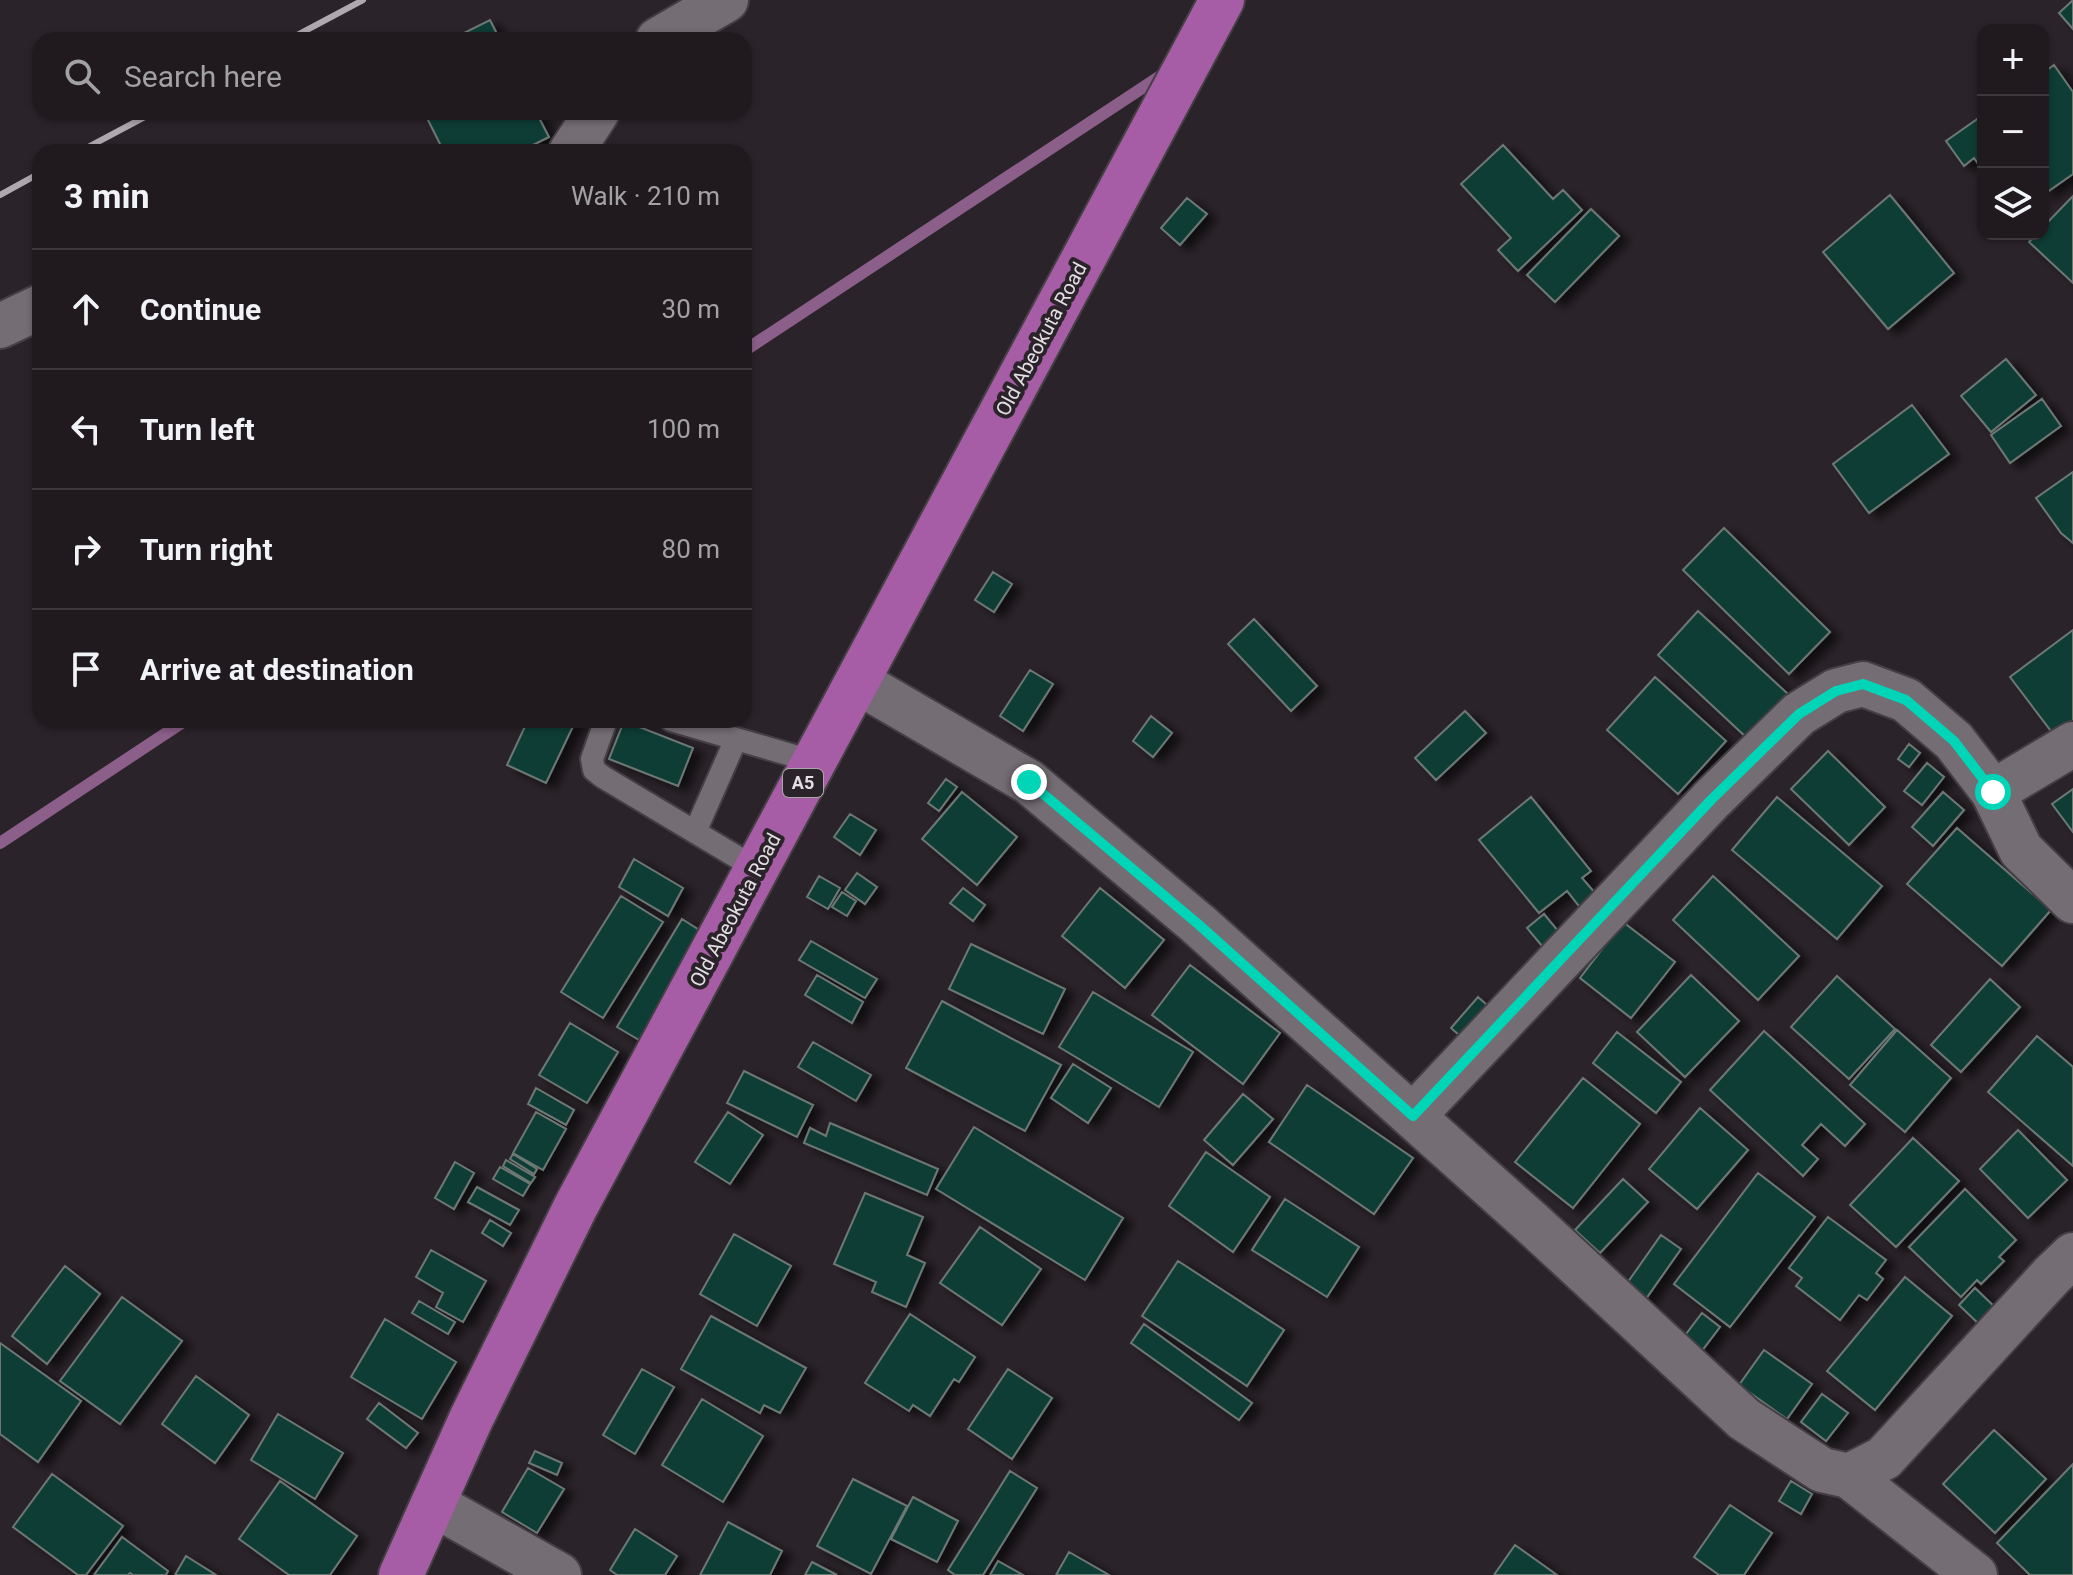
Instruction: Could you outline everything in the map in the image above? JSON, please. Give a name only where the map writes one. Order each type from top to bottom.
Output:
[{"type":"highway","name":"Old Abeokuta Road","points":[[401,1575],[471,1419],[576,1206],[1222,0]]},
{"type":"street","points":[[672,32],[726,0]]},
{"type":"street","points":[[576,144],[592,120]]},
{"type":"street","points":[[0,326],[32,311]]},
{"type":"street","points":[[858,682],[1029,782],[1198,924],[1744,1419],[1822,1470],[1849,1476],[1975,1575]]},
{"type":"street","points":[[1413,1116],[1749,762],[1799,714],[1836,691],[1863,684],[1906,700],[1954,741],[1993,792],[2021,850],[2073,901]]},
{"type":"street","points":[[1993,792],[2073,744]]},
{"type":"street","points":[[1849,1476],[1884,1458],[2073,1255]]},
{"type":"street","points":[[433,1504],[559,1575]]},
{"type":"lane","points":[[603,728],[592,759],[594,770],[757,869]]},
{"type":"lane","points":[[698,728],[815,762]]},
{"type":"lane","points":[[695,832],[736,739]]},
{"type":"building","points":[[2073,0],[2073,29],[2059,13]]},
{"type":"building","points":[[490,20],[496,32],[466,32]]},
{"type":"building","points":[[2054,65],[2073,92],[2073,174],[2049,191],[2049,96],[2049,69]]},
{"type":"building","points":[[1977,119],[1977,162],[1974,158],[1964,166],[1946,141]]},
{"type":"building","points":[[428,120],[540,120],[549,137],[535,144],[440,144]]},
{"type":"building","points":[[1503,145],[1553,199],[1563,190],[1582,210],[1518,271],[1498,250],[1511,238],[1461,184]]},
{"type":"building","points":[[1890,195],[1954,273],[1888,329],[1823,252]]},
{"type":"building","points":[[2073,196],[2073,283],[2029,242],[2049,240],[2049,221]]},
{"type":"building","points":[[1187,198],[1207,214],[1180,245],[1161,228]]},
{"type":"building","points":[[1591,209],[1619,236],[1555,302],[1527,275]]},
{"type":"building","points":[[2006,359],[2036,395],[1991,432],[1961,396]]},
{"type":"building","points":[[2042,399],[2061,426],[2010,463],[1991,435]]},
{"type":"building","points":[[1912,405],[1949,454],[1869,513],[1833,464]]},
{"type":"building","points":[[2073,472],[2073,543],[2061,533],[2036,498]]},
{"type":"building","points":[[1724,528],[1830,632],[1789,674],[1683,570]]},
{"type":"building","points":[[993,572],[1012,584],[994,612],[975,600]]},
{"type":"building","points":[[1698,611],[1788,694],[1747,738],[1658,655]]},
{"type":"building","points":[[1254,619],[1317,686],[1291,711],[1228,644]]},
{"type":"building","points":[[2073,630],[2073,727],[2057,739],[2010,677]]},
{"type":"building","points":[[1030,670],[1053,684],[1023,731],[1000,716]]},
{"type":"building","points":[[1655,677],[1726,741],[1678,794],[1607,730]]},
{"type":"building","points":[[1465,711],[1486,733],[1436,780],[1415,758]]},
{"type":"building","points":[[1151,716],[1172,733],[1153,757],[1133,741]]},
{"type":"building","points":[[524,728],[572,728],[546,783],[507,765]]},
{"type":"building","points":[[621,728],[642,728],[693,748],[678,786],[609,759]]},
{"type":"building","points":[[1909,744],[1920,753],[1909,767],[1898,759]]},
{"type":"building","points":[[1828,751],[1885,807],[1849,845],[1791,789]]},
{"type":"building","points":[[1927,763],[1944,777],[1922,805],[1904,791]]},
{"type":"building","points":[[946,779],[957,787],[939,811],[928,803]]},
{"type":"building","points":[[2073,789],[2073,832],[2052,804]]},
{"type":"building","points":[[962,792],[1017,837],[977,885],[922,839]]},
{"type":"building","points":[[1943,792],[1964,810],[1933,846],[1912,827]]},
{"type":"building","points":[[1531,797],[1591,871],[1582,878],[1602,901],[1586,915],[1567,891],[1539,913],[1479,840]]},
{"type":"building","points":[[1777,797],[1882,886],[1837,939],[1732,850]]},
{"type":"building","points":[[850,814],[876,830],[860,855],[834,837]]},
{"type":"building","points":[[1957,828],[2051,910],[2002,966],[1907,884]]},
{"type":"building","points":[[634,859],[683,888],[668,916],[619,887]]},
{"type":"building","points":[[857,873],[877,887],[865,904],[845,890]]},
{"type":"building","points":[[819,876],[840,888],[828,909],[807,897]]},
{"type":"building","points":[[1713,876],[1799,956],[1758,1000],[1673,920]]},
{"type":"building","points":[[963,888],[985,905],[973,921],[950,903]]},
{"type":"building","points":[[1100,888],[1164,940],[1125,988],[1062,936]]},
{"type":"building","points":[[842,892],[856,901],[847,916],[832,907]]},
{"type":"building","points":[[621,896],[663,922],[603,1018],[561,992]]},
{"type":"building","points":[[1544,914],[1559,932],[1542,946],[1527,928]]},
{"type":"building","points":[[682,919],[704,933],[639,1040],[617,1027]]},
{"type":"building","points":[[1623,922],[1675,962],[1631,1018],[1580,978]]},
{"type":"building","points":[[811,941],[877,979],[865,998],[799,960]]},
{"type":"building","points":[[971,944],[1065,989],[1043,1034],[949,989]]},
{"type":"building","points":[[1190,965],[1280,1033],[1243,1084],[1152,1015]]},
{"type":"building","points":[[817,975],[863,1002],[852,1023],[805,995]]},
{"type":"building","points":[[1691,975],[1739,1021],[1685,1077],[1637,1032]]},
{"type":"building","points":[[1837,976],[1895,1029],[1849,1079],[1791,1027]]},
{"type":"building","points":[[1990,979],[2020,1007],[1961,1072],[1931,1045]]},
{"type":"building","points":[[1093,992],[1193,1052],[1159,1107],[1059,1047]]},
{"type":"building","points":[[1478,997],[1495,1012],[1468,1043],[1451,1028]]},
{"type":"building","points":[[942,1001],[1061,1065],[1025,1131],[906,1068]]},
{"type":"building","points":[[570,1023],[618,1052],[587,1103],[539,1075]]},
{"type":"building","points":[[1897,1030],[1951,1078],[1905,1132],[1850,1085]]},
{"type":"building","points":[[1764,1031],[1865,1124],[1845,1146],[1821,1124],[1802,1145],[1818,1159],[1803,1176],[1710,1090]]},
{"type":"building","points":[[1617,1032],[1681,1082],[1656,1113],[1593,1063]]},
{"type":"building","points":[[2037,1036],[2073,1067],[2073,1166],[1988,1092]]},
{"type":"building","points":[[813,1042],[871,1075],[856,1101],[798,1067]]},
{"type":"building","points":[[1073,1064],[1111,1088],[1088,1123],[1051,1098]]},
{"type":"building","points":[[744,1071],[813,1105],[797,1137],[727,1103]]},
{"type":"building","points":[[1583,1078],[1640,1124],[1573,1208],[1515,1162]]},
{"type":"building","points":[[1307,1085],[1413,1158],[1374,1214],[1269,1142]]},
{"type":"building","points":[[536,1088],[574,1110],[566,1125],[528,1104]]},
{"type":"building","points":[[1243,1094],[1273,1119],[1233,1165],[1204,1140]]},
{"type":"building","points":[[1700,1108],[1748,1150],[1697,1209],[1649,1169]]},
{"type":"building","points":[[536,1112],[566,1129],[543,1170],[513,1153]]},
{"type":"building","points":[[728,1112],[763,1135],[730,1184],[695,1162]]},
{"type":"building","points":[[830,1123],[938,1169],[927,1195],[804,1143],[810,1128],[826,1136]]},
{"type":"building","points":[[974,1127],[1123,1218],[1085,1280],[936,1189]]},
{"type":"building","points":[[2018,1130],[2067,1180],[2028,1218],[1980,1169]]},
{"type":"building","points":[[1913,1138],[1959,1181],[1896,1247],[1850,1205]]},
{"type":"building","points":[[1206,1152],[1270,1197],[1233,1252],[1169,1206]]},
{"type":"building","points":[[513,1154],[537,1169],[534,1174],[510,1159]]},
{"type":"building","points":[[506,1160],[535,1177],[531,1183],[503,1166]]},
{"type":"building","points":[[455,1162],[474,1173],[454,1209],[435,1198]]},
{"type":"building","points":[[500,1167],[530,1184],[523,1196],[493,1179]]},
{"type":"building","points":[[1758,1173],[1815,1217],[1730,1327],[1674,1284]]},
{"type":"building","points":[[1623,1179],[1648,1202],[1600,1253],[1575,1230]]},
{"type":"building","points":[[477,1187],[519,1210],[510,1225],[468,1202]]},
{"type":"building","points":[[1965,1189],[2016,1240],[1999,1257],[2004,1261],[1981,1284],[1977,1280],[1961,1297],[1909,1247]]},
{"type":"building","points":[[865,1193],[923,1217],[907,1255],[925,1263],[906,1307],[872,1292],[876,1282],[834,1264]]},
{"type":"building","points":[[1285,1199],[1359,1247],[1327,1297],[1252,1250]]},
{"type":"building","points":[[1828,1217],[1886,1260],[1876,1273],[1883,1279],[1867,1300],[1859,1295],[1840,1320],[1796,1286],[1802,1278],[1789,1268]]},
{"type":"building","points":[[490,1220],[511,1233],[503,1246],[482,1233]]},
{"type":"building","points":[[980,1227],[1041,1269],[1002,1325],[940,1283]]},
{"type":"building","points":[[734,1234],[791,1266],[757,1326],[700,1294]]},
{"type":"building","points":[[1661,1235],[1681,1249],[1643,1303],[1623,1289]]},
{"type":"building","points":[[431,1250],[486,1281],[463,1322],[436,1307],[443,1293],[416,1277]]},
{"type":"building","points":[[1178,1261],[1284,1330],[1247,1386],[1142,1316]]},
{"type":"building","points":[[65,1266],[100,1294],[47,1364],[12,1336]]},
{"type":"building","points":[[1905,1277],[1952,1316],[1875,1410],[1827,1371]]},
{"type":"building","points":[[1975,1288],[1999,1311],[1983,1328],[1959,1305]]},
{"type":"building","points":[[122,1297],[182,1341],[120,1424],[60,1381]]},
{"type":"building","points":[[419,1301],[455,1322],[448,1334],[412,1313]]},
{"type":"building","points":[[1702,1313],[1720,1327],[1701,1352],[1683,1338]]},
{"type":"building","points":[[910,1314],[975,1357],[959,1382],[954,1379],[930,1416],[913,1405],[909,1411],[865,1383]]},
{"type":"building","points":[[711,1316],[806,1368],[780,1413],[764,1405],[760,1413],[681,1369]]},
{"type":"building","points":[[385,1319],[456,1362],[422,1419],[351,1377]]},
{"type":"building","points":[[1144,1324],[1252,1403],[1239,1420],[1131,1343]]},
{"type":"building","points":[[0,1343],[81,1401],[38,1462],[0,1434]]},
{"type":"building","points":[[1764,1350],[1812,1384],[1787,1419],[1739,1385]]},
{"type":"building","points":[[642,1369],[674,1387],[635,1454],[603,1435]]},
{"type":"building","points":[[1008,1369],[1052,1398],[1012,1459],[968,1429]]},
{"type":"building","points":[[196,1376],[249,1415],[215,1463],[162,1424]]},
{"type":"building","points":[[1822,1394],[1848,1413],[1826,1441],[1801,1422]]},
{"type":"building","points":[[702,1399],[763,1436],[723,1502],[662,1465]]},
{"type":"building","points":[[379,1403],[418,1433],[406,1448],[367,1419]]},
{"type":"building","points":[[278,1414],[343,1453],[315,1499],[251,1460]]},
{"type":"building","points":[[1994,1430],[2046,1479],[1995,1533],[1943,1484]]},
{"type":"building","points":[[535,1451],[562,1463],[557,1475],[529,1463]]},
{"type":"building","points":[[2073,1464],[2073,1575],[2030,1575],[1997,1543]]},
{"type":"building","points":[[528,1468],[564,1489],[537,1533],[502,1512]]},
{"type":"building","points":[[1010,1471],[1037,1488],[983,1575],[955,1575],[948,1570]]},
{"type":"building","points":[[52,1474],[123,1526],[86,1575],[78,1575],[13,1527]]},
{"type":"building","points":[[853,1479],[907,1506],[871,1574],[817,1546]]},
{"type":"building","points":[[280,1481],[357,1536],[330,1575],[289,1575],[239,1539]]},
{"type":"building","points":[[1791,1481],[1812,1494],[1801,1514],[1779,1501]]},
{"type":"building","points":[[913,1497],[958,1521],[937,1562],[891,1539]]},
{"type":"building","points":[[1730,1505],[1772,1533],[1744,1575],[1719,1575],[1694,1557]]},
{"type":"building","points":[[728,1522],[782,1551],[770,1575],[700,1575]]},
{"type":"building","points":[[635,1529],[677,1556],[665,1575],[617,1575],[610,1570]]},
{"type":"building","points":[[122,1537],[168,1571],[166,1575],[94,1575]]},
{"type":"building","points":[[1515,1545],[1557,1575],[1494,1575]]},
{"type":"building","points":[[1069,1552],[1109,1575],[1056,1575]]},
{"type":"building","points":[[186,1556],[216,1575],[175,1575]]},
{"type":"building","points":[[998,1561],[1023,1575],[990,1575]]},
{"type":"building","points":[[812,1562],[837,1575],[805,1575]]},
{"type":"waterway","points":[[752,346],[1168,71]]},
{"type":"waterway","points":[[0,843],[174,728]]},
{"type":"railway","points":[[303,32],[363,0]]},
{"type":"railway","points":[[94,144],[139,120]]},
{"type":"railway","points":[[0,195],[32,177]]},
{"type":"route","points":[[1029,782],[1198,924],[1413,1116],[1711,800],[1799,714],[1836,691],[1863,684],[1906,700],[1954,741],[1993,792]]}]
